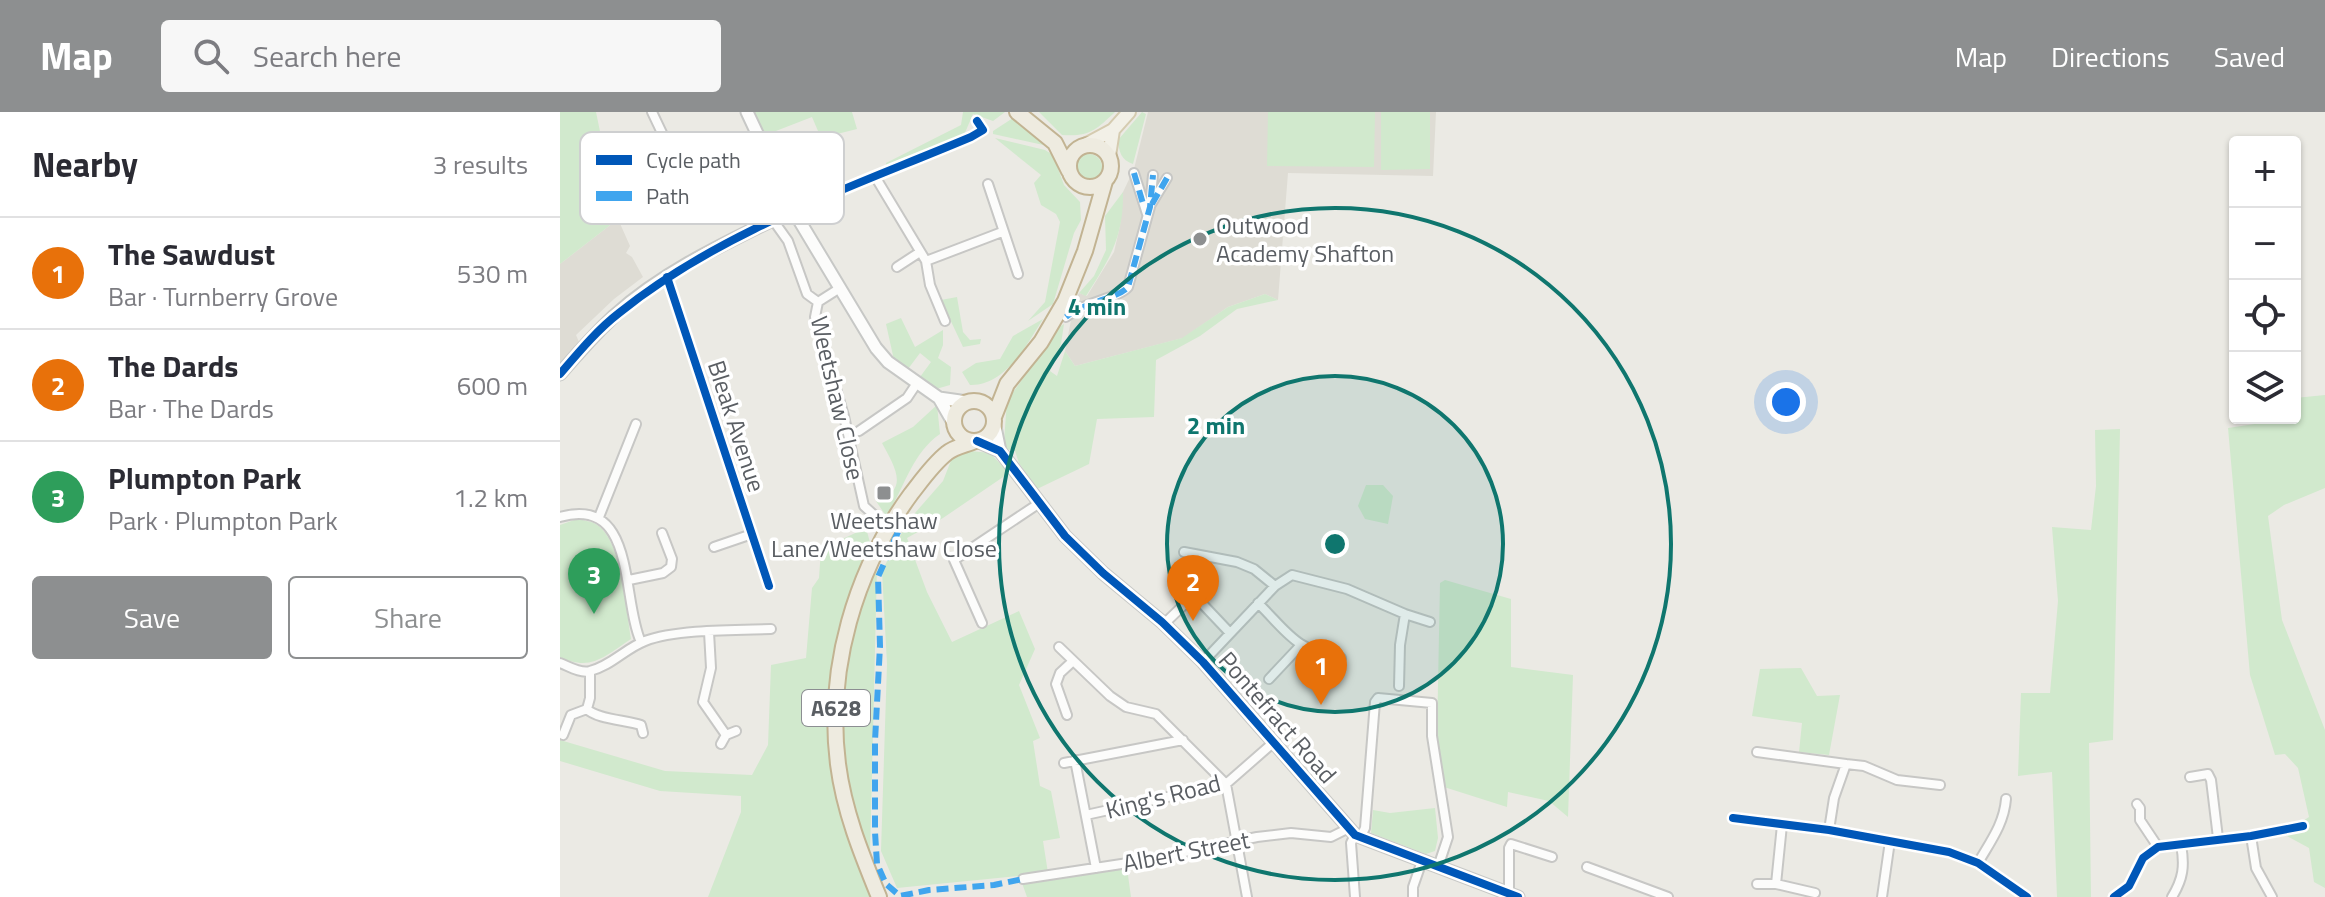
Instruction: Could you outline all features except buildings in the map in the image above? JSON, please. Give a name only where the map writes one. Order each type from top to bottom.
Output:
[{"type":"highway","points":[[1017,112],[1055,143],[1069,171],[1089,199],[1095,216]]},
{"type":"highway","points":[[1055,143],[1101,148],[1109,156]]},
{"type":"highway","points":[[1069,171],[1069,159],[1083,146]]},
{"type":"highway","name":"A628","points":[[949,451],[989,435],[1007,384],[1041,342],[1065,301],[1085,251],[1111,169],[1109,156]]},
{"type":"highway","points":[[1080,186],[1094,187],[1105,181]]},
{"type":"highway","name":"A628","points":[[879,897],[859,849],[843,792],[837,735],[838,676],[847,629],[880,543],[903,506],[949,451],[957,410],[1007,384]]},
{"type":"highway","points":[[970,401],[984,403],[994,420]]},
{"type":"highway","points":[[954,425],[960,435],[976,441]]},
{"type":"main road","points":[[1083,146],[1113,130],[1129,112]]},
{"type":"main road","points":[[1109,156],[1113,130]]},
{"type":"street","points":[[652,112],[662,132]]},
{"type":"street","points":[[747,112],[756,132]]},
{"type":"street","points":[[844,190],[971,137],[983,130],[977,121]]},
{"type":"street","points":[[1148,210],[1153,175]]},
{"type":"street","points":[[1066,317],[1088,304],[1125,292],[1148,210],[1153,175]]},
{"type":"street","points":[[1148,210],[1153,175]]},
{"type":"street","points":[[876,178],[926,261],[930,285],[945,321]]},
{"type":"street","points":[[988,184],[1018,274]]},
{"type":"street","points":[[560,374],[616,314],[710,251],[765,224]]},
{"type":"street","points":[[776,224],[788,241],[807,294],[818,302]]},
{"type":"street","points":[[801,224],[876,348],[888,362],[939,398],[954,425]]},
{"type":"street","points":[[926,261],[1002,232]]},
{"type":"street","points":[[897,267],[920,252]]},
{"type":"street","name":"Bleak Avenue","points":[[667,277],[769,586]]},
{"type":"street","name":"Weetshaw Close","points":[[840,288],[818,302],[815,317],[844,416],[864,506],[874,515]]},
{"type":"street","points":[[859,431],[907,398],[917,383]]},
{"type":"street","points":[[939,398],[970,401]]},
{"type":"street","name":"Pontefract Road","points":[[994,420],[1000,451],[1065,536],[1203,662],[1354,834],[1514,895]]},
{"type":"street","points":[[599,517],[636,424]]},
{"type":"street","points":[[976,441],[1000,451]]},
{"type":"street","points":[[982,623],[954,560],[1038,504]]},
{"type":"street","points":[[560,517],[584,513],[599,517],[614,534],[629,580],[634,627],[641,642]]},
{"type":"street","points":[[629,580],[663,573],[671,567],[672,559],[662,533]]},
{"type":"street","points":[[714,547],[752,534]]},
{"type":"street","points":[[1184,552],[1237,562],[1254,569],[1275,586]]},
{"type":"street","points":[[1203,662],[1275,586],[1292,575],[1347,589],[1430,622]]},
{"type":"street","points":[[1164,624],[1194,595],[1230,633]]},
{"type":"street","points":[[1258,603],[1300,646],[1318,654],[1341,658]]},
{"type":"street","points":[[1399,686],[1400,645],[1405,614]]},
{"type":"street","points":[[560,663],[583,672],[590,671],[620,657],[641,642],[709,632],[771,629]]},
{"type":"street","points":[[709,632],[711,668],[703,702],[726,735]]},
{"type":"street","points":[[1269,679],[1300,646]]},
{"type":"street","points":[[1059,647],[1110,696],[1126,707],[1156,714],[1226,784],[1247,897]]},
{"type":"street","points":[[1067,715],[1056,684],[1060,673],[1073,661]]},
{"type":"street","points":[[587,709],[590,671]]},
{"type":"street","points":[[1355,897],[1351,843],[1354,834],[1365,828],[1375,702],[1378,698],[1432,703],[1432,736],[1448,837],[1438,867]]},
{"type":"street","points":[[587,709],[592,715],[607,719],[615,717],[641,725],[643,733]]},
{"type":"street","points":[[563,735],[571,715],[587,709]]},
{"type":"street","points":[[721,744],[726,735],[736,731]]},
{"type":"street","points":[[1064,763],[1183,740]]},
{"type":"street","name":"King's Road","points":[[1086,815],[1226,784],[1274,742]]},
{"type":"street","points":[[1757,752],[1864,766],[1897,780],[1940,785]]},
{"type":"street","points":[[1075,760],[1096,868]]},
{"type":"street","points":[[1829,830],[1834,798],[1846,764]]},
{"type":"street","points":[[2190,777],[2208,774],[2211,780],[2218,838]]},
{"type":"street","points":[[1978,863],[2000,826],[2006,799]]},
{"type":"street","points":[[2137,804],[2140,820],[2158,847]]},
{"type":"street","points":[[1733,818],[1829,830],[1949,852],[1978,863],[2027,897]]},
{"type":"street","points":[[1776,884],[1782,825]]},
{"type":"street","points":[[2114,897],[2129,886],[2143,858],[2158,847],[2251,836],[2303,826]]},
{"type":"street","name":"Albert Street","points":[[1023,879],[1285,834],[1331,837],[1354,834]]},
{"type":"street","points":[[2251,836],[2256,868],[2272,897]]},
{"type":"street","points":[[1882,897],[1890,841]]},
{"type":"street","points":[[1514,895],[1511,844],[1552,857]]},
{"type":"street","points":[[2172,897],[2184,872],[2181,845]]},
{"type":"street","points":[[1413,897],[1413,887],[1422,861]]},
{"type":"street","points":[[1587,867],[1668,897]]},
{"type":"street","points":[[1757,884],[1776,884],[1815,893]]},
{"type":"shaded area","name":"Outwood Academy Shafton","points":[[1148,112],[1436,112],[1433,176],[1288,173],[1278,300],[1265,294],[1228,307],[1183,338],[1075,366],[1065,351],[1071,320],[1067,313],[1079,293],[1087,296],[1114,252],[1123,192],[1134,169]]},
{"type":"shaded area","points":[[612,224],[620,224],[630,246],[626,253],[632,257],[643,277],[576,335],[579,342],[560,364],[560,264]]},
{"type":"green space","points":[[560,112],[596,112],[600,132],[580,132],[580,224],[612,224],[560,264]]},
{"type":"green space","points":[[752,112],[852,112],[857,129],[818,132],[812,117],[773,132],[761,132]]},
{"type":"green space","points":[[963,112],[1005,112],[993,121],[973,114],[964,135],[886,168],[886,163],[961,125]]},
{"type":"green space","points":[[1039,112],[1115,112],[1092,131],[1062,135]]},
{"type":"green space","points":[[1142,112],[1146,114],[1133,164],[1121,155],[1118,140]]},
{"type":"green space","points":[[1268,112],[1375,112],[1374,167],[1267,166]]},
{"type":"green space","points":[[1381,112],[1430,112],[1430,169],[1381,170]]},
{"type":"green space","points":[[1013,118],[1048,146],[993,134]]},
{"type":"green space","points":[[995,138],[1045,150],[1053,155],[1064,185],[1080,202],[1081,220],[1074,233],[1053,304],[1028,321],[1045,302],[1060,222],[1056,214],[1041,205],[1034,183],[1041,175]]},
{"type":"green space","points":[[1089,154],[1098,158],[1102,167],[1098,176],[1089,180],[1080,176],[1076,167],[1080,158]]},
{"type":"green space","points":[[1123,192],[1121,222],[1114,247],[1086,296],[1079,293],[1094,276],[1106,250],[1105,216]]},
{"type":"green space","points":[[1265,294],[1278,300],[1237,309],[1200,336],[1156,360],[1154,417],[1097,419],[1089,464],[1037,489],[1019,463],[1015,451],[1006,449],[1007,401],[1064,324],[1061,344],[1050,371],[1057,376],[1065,351],[1075,366],[1182,338],[1228,307]]},
{"type":"green space","points":[[957,297],[963,332],[970,340],[981,339],[980,344],[963,347],[941,300]]},
{"type":"green space","points":[[901,318],[915,347],[943,330],[943,345],[938,358],[951,367],[950,385],[936,389],[920,377],[931,362],[920,353],[908,369],[894,360],[886,324]]},
{"type":"green space","points":[[1043,319],[1022,352],[1004,372],[982,384],[970,385],[962,372],[976,363],[1000,359],[1013,336]]},
{"type":"green space","points":[[2325,395],[2325,488],[2284,505],[2268,516],[2282,620],[2325,730],[2325,888],[2314,882],[2309,848],[2283,834],[2309,817],[2298,768],[2285,754],[2275,755],[2250,675],[2228,428],[2254,424],[2301,424],[2301,397]]},
{"type":"green space","points":[[937,405],[940,434],[915,461],[886,516],[876,501],[893,491],[897,476],[882,443],[913,427]]},
{"type":"green space","points":[[2120,429],[2113,740],[2089,743],[2091,897],[2057,897],[2052,772],[2018,776],[2021,693],[2050,693],[2058,601],[2052,527],[2091,530],[2096,486],[2095,430]]},
{"type":"green space","points":[[971,451],[990,453],[1009,473],[943,518],[907,538],[927,592],[952,642],[1019,611],[1035,649],[1019,685],[1040,738],[1033,741],[1040,786],[1051,791],[1060,838],[1043,841],[1048,873],[897,888],[881,851],[887,664],[882,571],[908,521],[943,481],[952,458]]},
{"type":"green space","points":[[1366,485],[1383,485],[1393,496],[1388,524],[1365,519],[1358,506]]},
{"type":"green space","points":[[577,519],[598,526],[614,550],[631,639],[597,660],[581,663],[560,657],[560,525]]},
{"type":"green space","points":[[866,528],[871,546],[846,614],[829,691],[834,766],[849,842],[870,897],[708,897],[741,812],[741,796],[660,791],[560,761],[560,740],[665,771],[752,775],[768,745],[771,665],[806,658],[812,588],[819,578],[821,549]]},
{"type":"green space","points":[[877,567],[870,856],[852,807],[843,740],[845,674],[857,621]]},
{"type":"green space","points":[[1445,580],[1511,599],[1511,667],[1573,675],[1568,817],[1549,801],[1508,792],[1507,807],[1444,787],[1437,736],[1440,583]]},
{"type":"green space","points":[[1801,668],[1817,696],[1840,695],[1829,755],[1799,752],[1802,723],[1752,716],[1760,669]]},
{"type":"green space","points":[[1435,808],[1438,838],[1435,851],[1426,854],[1371,833],[1373,810],[1390,813]]},
{"type":"green space","points":[[1127,868],[1131,897],[1027,897],[1022,883]]},
{"type":"marked path","points":[[1134,173],[1144,207]]},
{"type":"marked path","points":[[1066,317],[1128,287],[1150,207],[1153,175]]},
{"type":"marked path","points":[[1152,204],[1167,178]]},
{"type":"marked path","points":[[898,532],[878,577],[880,646],[875,741],[877,864],[886,884],[900,896],[1023,879]]},
{"type":"cycle path","points":[[844,189],[971,137],[983,130],[977,121]]},
{"type":"cycle path","points":[[560,374],[611,320],[659,284],[700,258],[765,224]]},
{"type":"cycle path","points":[[667,277],[769,586]]},
{"type":"cycle path","points":[[977,441],[1000,451],[1065,536],[1203,662],[1355,835],[1518,897]]},
{"type":"cycle path","points":[[1733,818],[1829,830],[1949,852],[1978,863],[2027,897]]},
{"type":"cycle path","points":[[2114,897],[2129,886],[2143,858],[2158,847],[2251,836],[2303,826]]},
{"type":"place","name":"Outwood Academy Shafton","points":[[1200,239]]},
{"type":"place","name":"Weetshaw Lane/Weetshaw Close","points":[[884,493]]},
{"type":"place","name":"Plumpton Park","points":[[594,614]]},
{"type":"place","name":"The Dards","points":[[1193,621]]},
{"type":"place","name":"The Sawdust","points":[[1321,705]]}]
